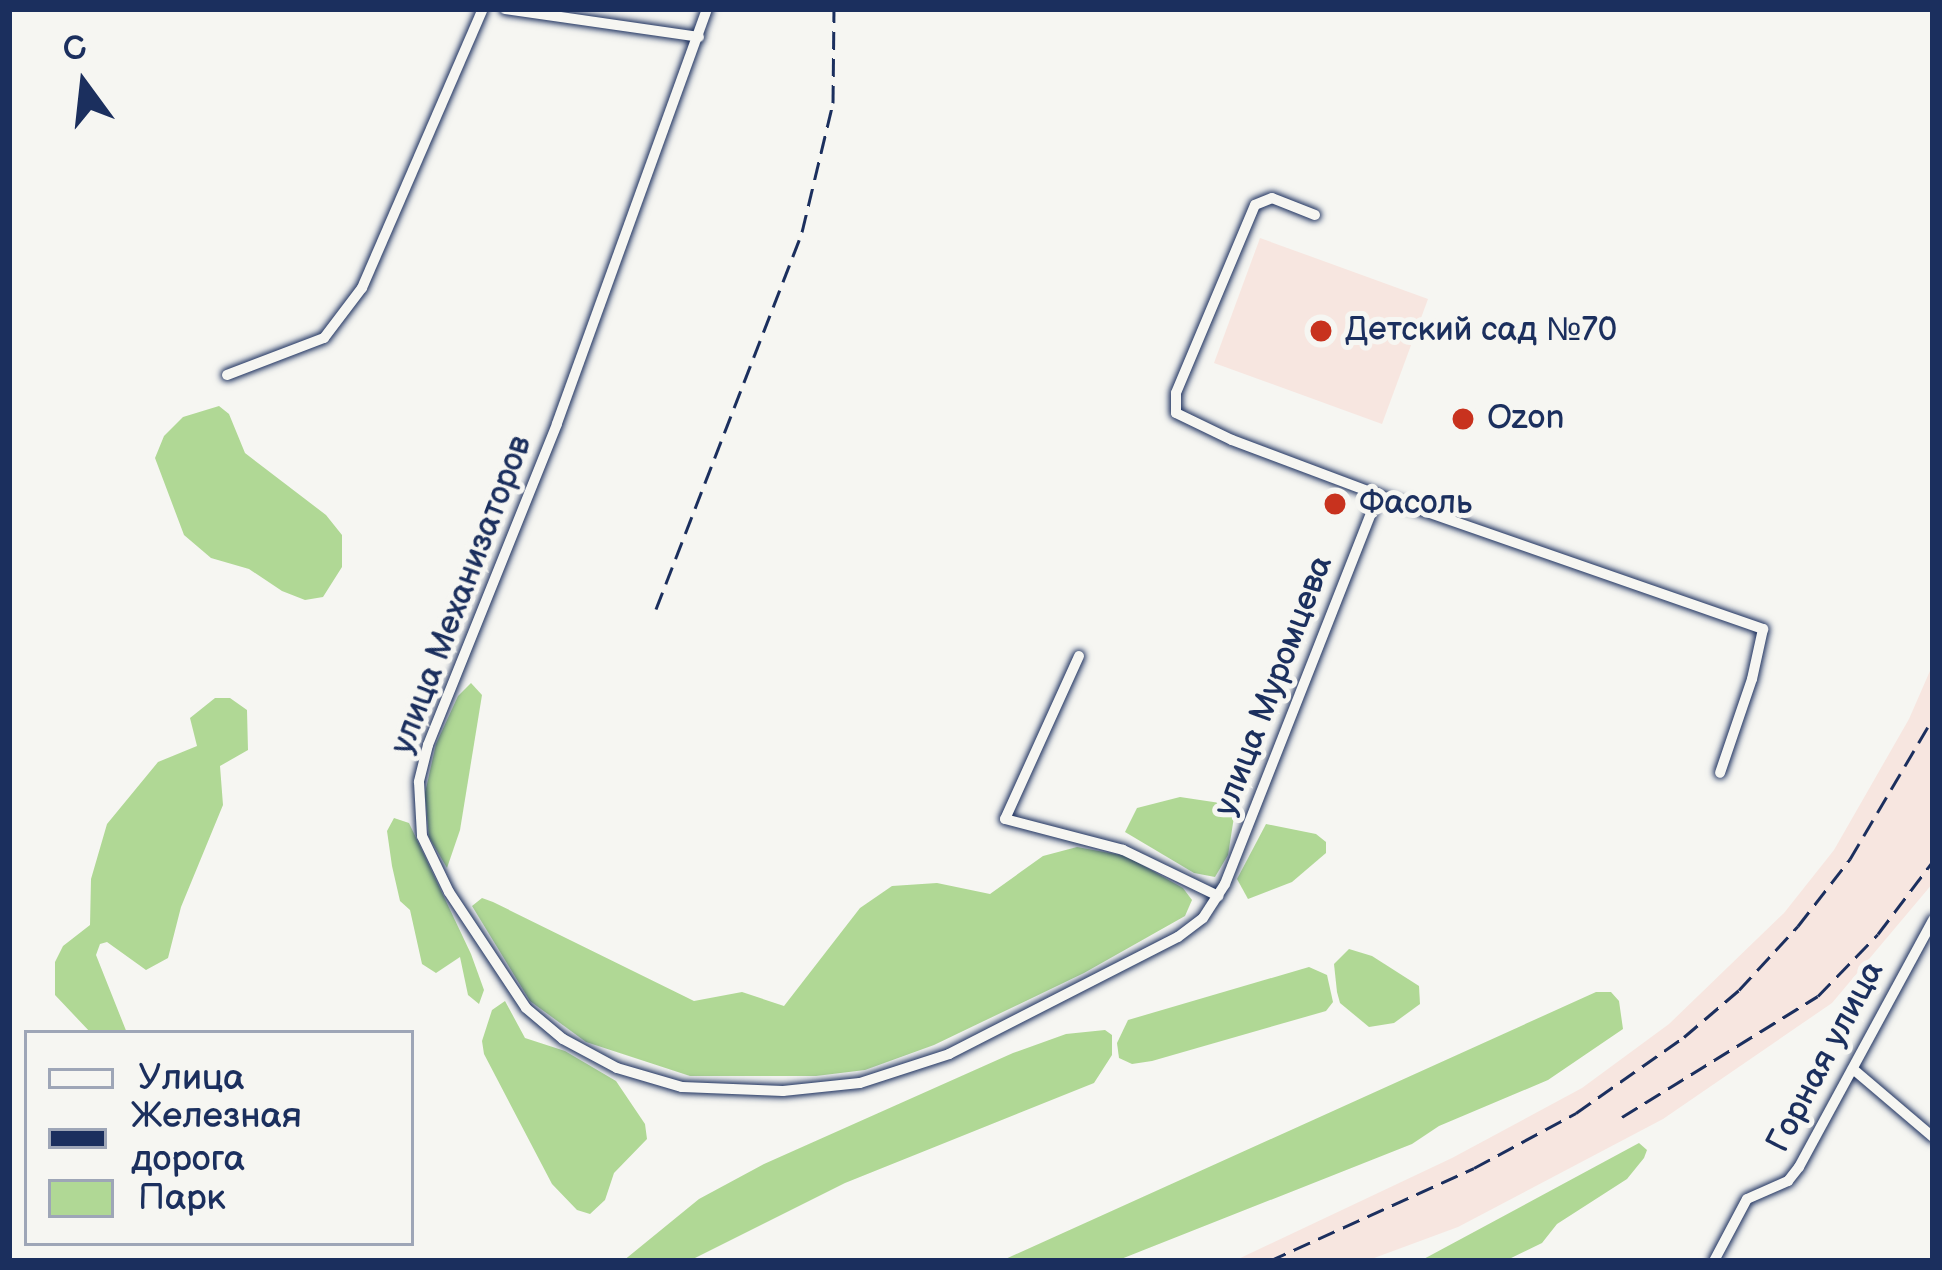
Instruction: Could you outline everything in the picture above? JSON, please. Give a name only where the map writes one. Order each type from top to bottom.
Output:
[{"type":"street","points":[[227,375],[323,338],[362,287],[483,9]]},
{"type":"street","points":[[505,9],[699,38]]},
{"type":"street","name":"улица Механизаторов","points":[[707,9],[557,424],[422,764],[422,836],[449,892],[507,984],[563,1039],[648,1079],[750,1092],[860,1083],[917,1069],[1154,953],[1192,928],[1218,896]]},
{"type":"street","points":[[1315,214],[1272,198],[1255,206],[1174,404],[1176,413],[1378,495],[1763,629],[1758,660],[1720,772]]},
{"type":"street","name":"улица Муромцева","points":[[1218,896],[1378,495]]},
{"type":"street","points":[[1079,656],[1005,819],[1123,850],[1218,896]]},
{"type":"street","name":"Горная улица","points":[[1714,1261],[1747,1199],[1793,1175],[1933,920]]},
{"type":"street","points":[[1852,1069],[1933,1138]]},
{"type":"shaded area","name":"Детский сад №70","points":[[1260,238],[1428,299],[1382,424],[1214,363]]},
{"type":"shaded area","points":[[1933,664],[1933,883],[1832,1003],[1663,1119],[1458,1227],[1366,1261],[1234,1261],[1452,1158],[1582,1088],[1669,1024],[1784,913],[1834,850],[1909,719]]},
{"type":"green space","points":[[219,406],[229,414],[245,453],[326,515],[342,535],[342,567],[323,597],[305,600],[282,591],[249,569],[211,558],[184,535],[155,458],[164,436],[183,417]]},
{"type":"green space","points":[[471,683],[482,695],[460,830],[447,868],[429,837],[425,793],[436,744],[458,696]]},
{"type":"green space","points":[[215,698],[230,698],[247,710],[248,750],[220,766],[223,805],[181,907],[168,958],[146,970],[107,942],[100,944],[96,955],[126,1030],[88,1030],[55,995],[55,962],[63,946],[90,925],[91,879],[107,824],[158,762],[197,746],[190,718]]},
{"type":"green space","points":[[1180,797],[1220,803],[1234,817],[1228,855],[1215,877],[1194,873],[1125,832],[1137,808]]},
{"type":"green space","points":[[394,818],[409,823],[471,954],[484,990],[479,1004],[468,995],[460,957],[436,973],[422,964],[410,910],[400,901],[392,866],[387,831]]},
{"type":"green space","points":[[1266,824],[1316,834],[1326,842],[1326,853],[1292,882],[1248,899],[1237,879]]},
{"type":"green space","points":[[1077,847],[1126,856],[1183,888],[1192,900],[1185,916],[1084,973],[934,1045],[865,1070],[816,1076],[690,1076],[586,1042],[530,1001],[472,906],[482,898],[493,902],[694,1001],[742,992],[784,1006],[860,908],[892,886],[937,883],[990,894],[1043,856]]},
{"type":"green space","points":[[1349,949],[1372,956],[1419,986],[1420,1004],[1394,1023],[1369,1027],[1340,1003],[1337,992],[1334,964]]},
{"type":"green space","points":[[1309,967],[1327,975],[1333,1002],[1326,1011],[1152,1061],[1132,1064],[1119,1058],[1117,1043],[1128,1020]]},
{"type":"green space","points":[[1596,992],[1611,992],[1619,1001],[1623,1029],[1548,1080],[1439,1126],[1412,1144],[1116,1261],[1001,1261]]},
{"type":"green space","points":[[505,1001],[525,1038],[565,1051],[616,1081],[645,1124],[647,1139],[614,1173],[605,1200],[590,1214],[577,1210],[552,1184],[484,1054],[482,1041],[492,1010]]},
{"type":"green space","points":[[1105,1030],[1112,1035],[1112,1055],[1094,1083],[845,1183],[689,1261],[623,1261],[699,1199],[764,1164],[1013,1053],[1066,1034]]},
{"type":"green space","points":[[1639,1143],[1647,1150],[1627,1179],[1557,1224],[1542,1243],[1505,1261],[1420,1261]]},
{"type":"railway","points":[[656,609],[802,232],[833,103],[834,9]]},
{"type":"railway","points":[[1269,1261],[1474,1168],[1576,1113],[1684,1037],[1739,990],[1798,926],[1850,859],[1933,718]]},
{"type":"railway","points":[[1622,1117],[1818,996],[1878,934],[1933,861]]},
{"type":"place","name":"Детский сад №70","points":[[1321,331]]},
{"type":"place","name":"Ozon","points":[[1463,419]]},
{"type":"place","name":"Фасоль","points":[[1335,504]]}]
